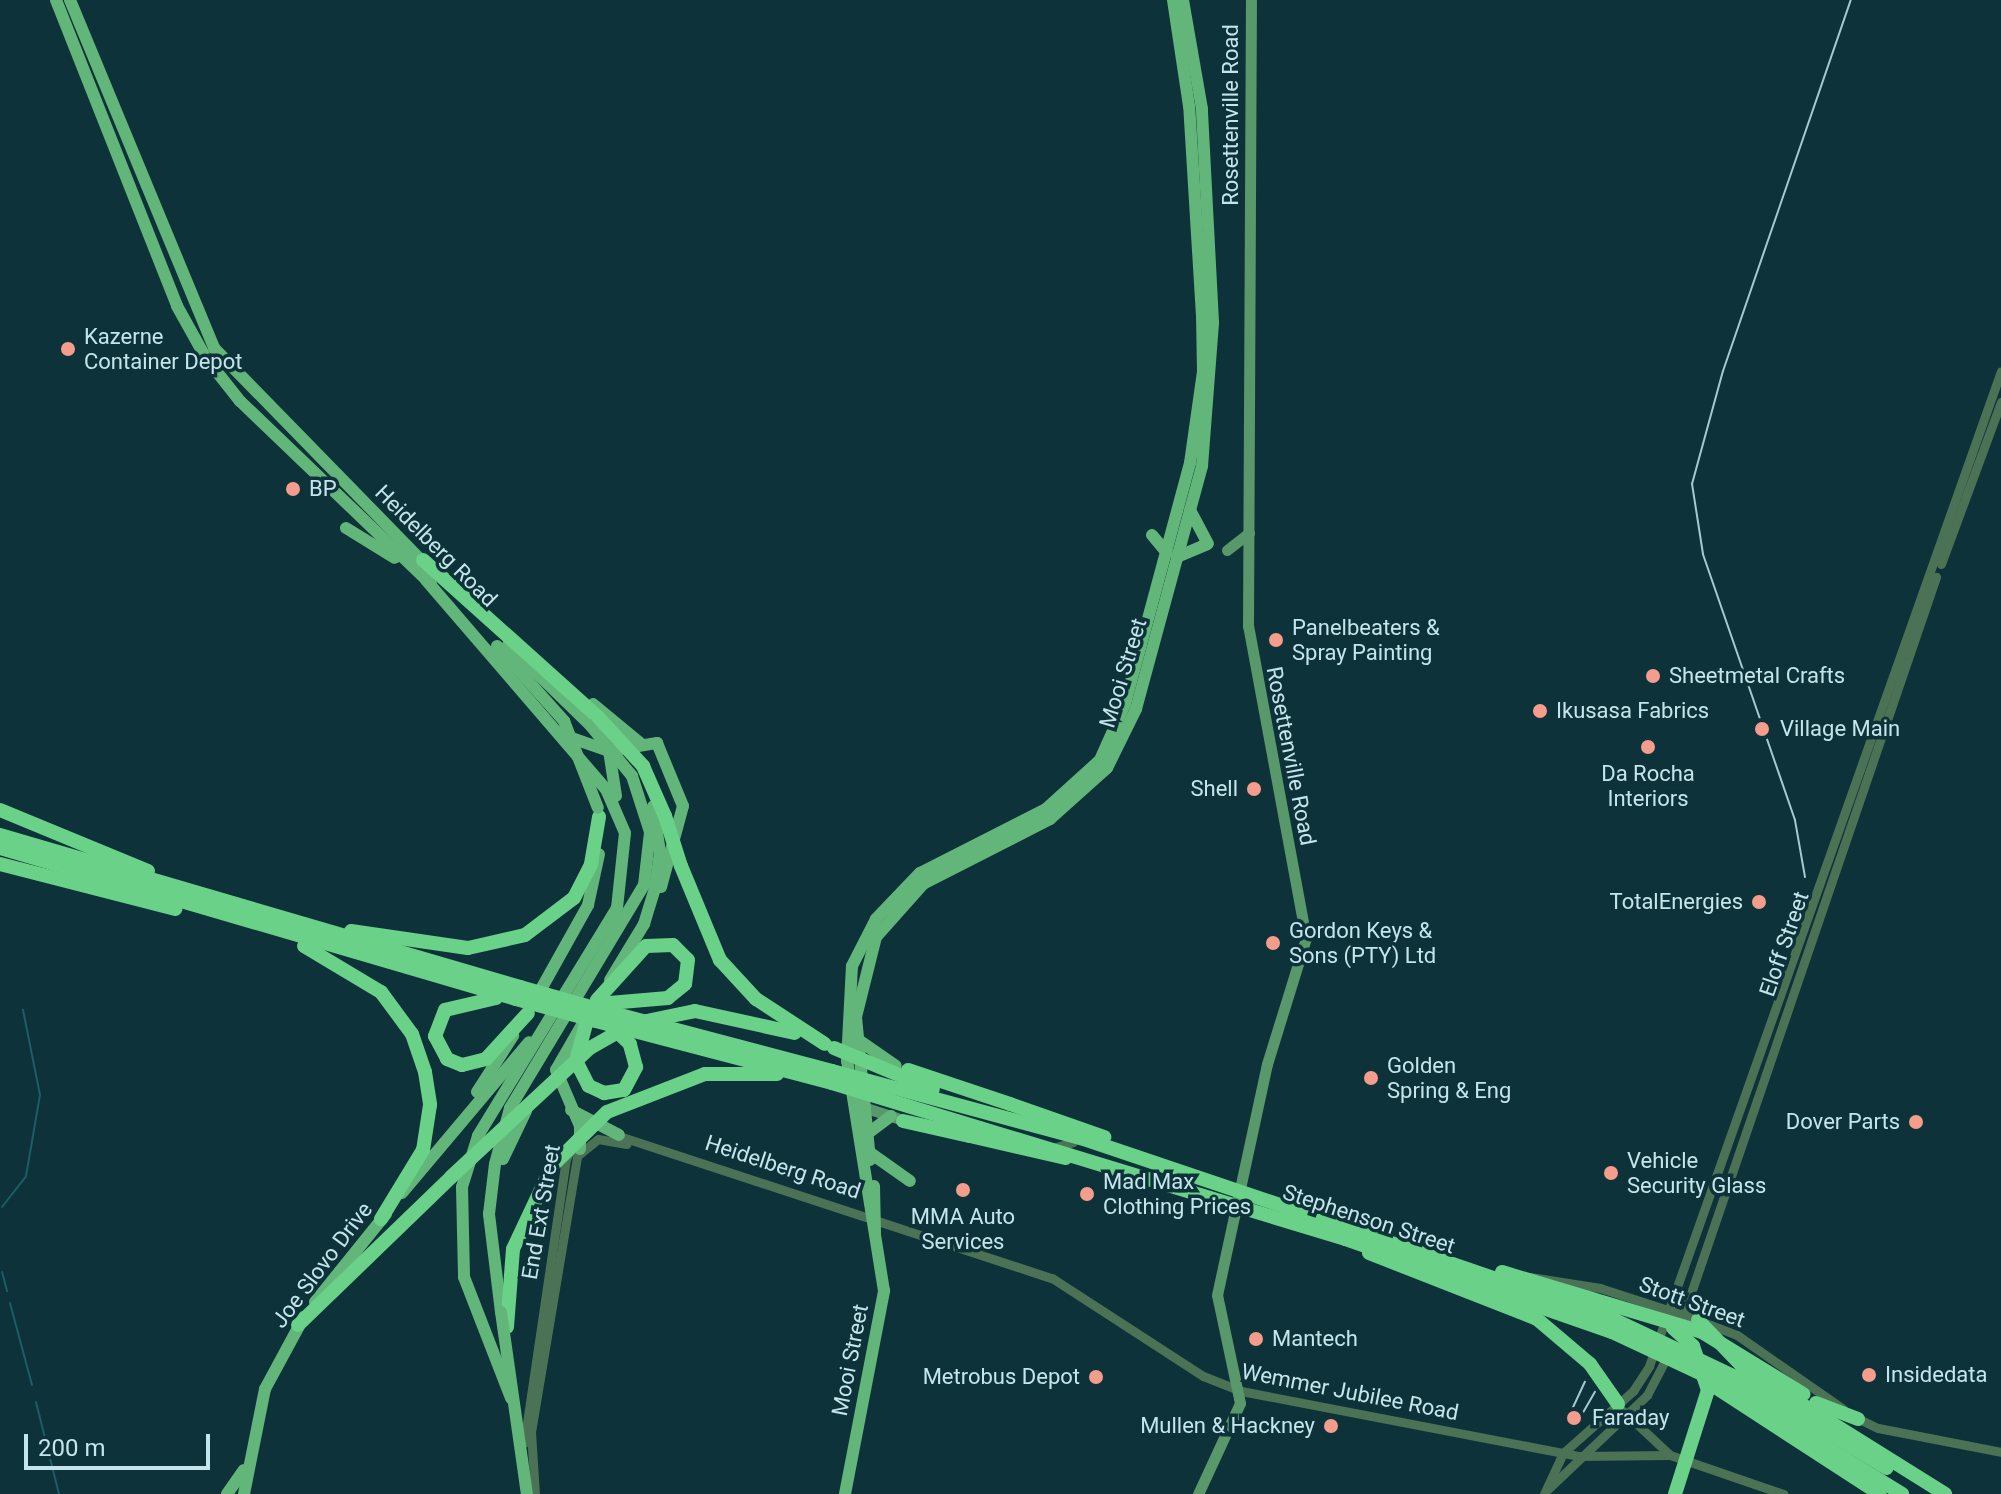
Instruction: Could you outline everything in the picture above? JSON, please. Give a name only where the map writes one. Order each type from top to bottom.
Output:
[{"type":"highway","points":[[417,561],[595,721],[638,771],[665,816],[681,866],[720,960],[756,999],[830,1046]]},
{"type":"highway","points":[[0,810],[222,908]]},
{"type":"highway","points":[[0,835],[243,915],[407,954],[468,948],[553,920],[586,879],[598,812]]},
{"type":"highway","points":[[0,848],[222,908]]},
{"type":"highway","points":[[0,864],[143,903],[222,908]]},
{"type":"highway","points":[[243,915],[407,954],[517,991],[1155,1171]]},
{"type":"highway","points":[[243,915],[336,961],[391,1003],[420,1054],[430,1105],[423,1150],[381,1219]]},
{"type":"highway","points":[[600,1012],[622,1034],[636,1059],[631,1083],[612,1093],[589,1086],[576,1061],[600,1012],[646,946],[665,943],[684,953],[690,968],[679,991],[652,1002],[600,1012]]},
{"type":"highway","points":[[517,991],[445,1010],[435,1036],[441,1052],[462,1065],[486,1059],[528,1013]]},
{"type":"highway","points":[[298,1325],[590,1048],[632,1024],[695,1011],[756,1019],[992,1112],[1155,1171],[1672,1344],[1931,1494]]},
{"type":"highway","points":[[900,1067],[1010,1104],[1155,1171]]},
{"type":"highway","points":[[509,1360],[503,1305],[518,1231],[552,1166],[607,1112],[705,1074],[830,1078],[992,1112]]},
{"type":"highway","points":[[894,1117],[970,1136],[1155,1171]]},
{"type":"highway","points":[[1349,1235],[1637,1313],[1727,1342],[1803,1394],[1858,1419]]},
{"type":"highway","points":[[1349,1235],[1660,1352],[1902,1494]]},
{"type":"highway","points":[[1349,1235],[1537,1319],[1593,1367],[1622,1410]]},
{"type":"highway","points":[[1637,1313],[1687,1337],[1706,1379],[1703,1415],[1675,1494]]},
{"type":"highway","points":[[1691,1318],[1734,1361],[1945,1494]]},
{"type":"highway","points":[[1660,1352],[1880,1494]]},
{"type":"main road","name":"Heidelberg Road","points":[[56,0],[181,315],[245,396],[269,410],[417,561],[426,580],[562,727],[598,812],[588,905],[528,1013],[456,1125]]},
{"type":"main road","name":"Heidelberg Road","points":[[70,0],[197,317],[259,420],[417,561]]},
{"type":"main road","name":"Mooi Street","points":[[874,1217],[853,1096],[852,966],[893,898],[938,861],[1057,801],[1110,744],[1172,555],[1190,510],[1214,375],[1202,109],[1186,39],[1173,0]]},
{"type":"main road","name":"Mooi Street","points":[[845,1494],[884,1291],[875,1234],[864,1107],[853,1060],[863,969],[900,906],[945,869],[1062,811],[1107,768],[1133,719],[1172,555],[1203,372],[1183,0]]},
{"type":"main road","name":"Rosettenville Road","points":[[1241,1391],[1216,1303],[1241,1198],[1267,1064],[1306,938],[1252,672],[1249,533],[1251,0]]},
{"type":"main road","points":[[1152,535],[1172,555],[1207,544],[1190,510]]},
{"type":"main road","points":[[346,528],[417,561],[640,743],[664,750],[683,806],[679,838],[644,924],[600,1012],[560,1058],[510,1141],[490,1201]]},
{"type":"main road","points":[[1227,550],[1249,533]]},
{"type":"main road","points":[[562,727],[609,751],[640,743]]},
{"type":"main road","points":[[562,727],[606,789],[625,833]]},
{"type":"main road","points":[[524,1431],[464,1277],[458,1219],[478,1136],[617,908],[625,833],[609,751]]},
{"type":"main road","points":[[638,771],[660,852],[644,924]]},
{"type":"main road","points":[[503,1305],[490,1201],[510,1108],[644,885],[650,832],[638,771]]},
{"type":"main road","points":[[456,1125],[560,1006]]},
{"type":"main road","points":[[857,1039],[900,1067]]},
{"type":"main road","points":[[560,1058],[557,1082],[580,1126],[580,1149]]},
{"type":"main road","name":"Stephenson Street","points":[[853,1060],[900,1067]]},
{"type":"main road","points":[[894,1117],[875,1093],[881,1072],[900,1067]]},
{"type":"main road","points":[[853,1096],[864,1107],[894,1117]]},
{"type":"main road","points":[[571,1110],[619,1135]]},
{"type":"main road","points":[[867,1134],[894,1117]]},
{"type":"main road","name":"Joe Slovo Drive","points":[[244,1494],[261,1405],[298,1325],[456,1125]]},
{"type":"main road","points":[[869,1152],[910,1181]]},
{"type":"main road","points":[[509,1360],[528,1490]]},
{"type":"main road","points":[[1198,1494],[1241,1391]]},
{"type":"main road","points":[[227,1494],[250,1456]]},
{"type":"street","name":"Eloff Street","points":[[1544,1494],[1563,1453],[1653,1387],[1691,1318],[1795,979],[2001,371]]},
{"type":"street","name":"Eloff Street","points":[[1954,517],[2001,402]]},
{"type":"street","name":"Eloff Street","points":[[1544,1494],[1622,1410],[1649,1366],[1795,979]]},
{"type":"street","name":"Stephenson Street","points":[[900,1067],[1028,1104],[1073,1142],[1470,1273]]},
{"type":"street","points":[[894,1117],[1019,1154],[1073,1142]]},
{"type":"street","name":"End Ext Street","points":[[528,1490],[524,1431],[566,1159],[580,1126],[619,1135],[685,1157]]},
{"type":"street","name":"End Ext Street","points":[[528,1490],[531,1432],[580,1149],[603,1138],[685,1157]]},
{"type":"street","name":"Heidelberg Road","points":[[685,1157],[874,1217]]},
{"type":"street","name":"Wemmer Jubilee Road","points":[[874,1217],[1060,1282],[1203,1376],[1241,1391],[1577,1456],[1670,1455]]},
{"type":"street","name":"Stott Street","points":[[1470,1273],[1550,1276],[1669,1310],[1737,1335],[1858,1419],[1878,1428],[2001,1452]]},
{"type":"street","points":[[1622,1410],[1670,1455],[1783,1494]]},
{"type":"waterway","points":[[2,1207],[26,1176],[40,1095],[23,1010]]},
{"type":"waterway","points":[[2,1272],[7,1291]]},
{"type":"waterway","points":[[10,1303],[32,1385]]},
{"type":"waterway","points":[[36,1402],[59,1494]]},
{"type":"railway","points":[[1805,877],[1795,820],[1703,554],[1692,484],[1723,371],[1851,0]]},
{"type":"railway","points":[[1568,1418],[1585,1382]]},
{"type":"railway","points":[[1577,1423],[1595,1392]]},
{"type":"place","name":"Kazerne Container Depot","points":[[68,349]]},
{"type":"place","name":"BP","points":[[293,489]]},
{"type":"place","name":"Panelbeaters & Spray Painting","points":[[1276,640]]},
{"type":"place","name":"Sheetmetal Crafts","points":[[1653,676]]},
{"type":"place","name":"Ikusasa Fabrics","points":[[1540,711]]},
{"type":"place","name":"Village Main","points":[[1762,729]]},
{"type":"place","name":"Da Rocha Interiors","points":[[1648,747]]},
{"type":"place","name":"Shell","points":[[1254,789]]},
{"type":"place","name":"TotalEnergies","points":[[1759,902]]},
{"type":"place","name":"Gordon Keys & Sons (PTY) Ltd","points":[[1273,943]]},
{"type":"place","name":"Golden Spring & Eng","points":[[1371,1078]]},
{"type":"place","name":"Dover Parts","points":[[1916,1122]]},
{"type":"place","name":"Vehicle Security Glass","points":[[1611,1173]]},
{"type":"place","name":"MMA Auto Services","points":[[963,1190]]},
{"type":"place","name":"Mad Max Clothing Prices","points":[[1087,1194]]},
{"type":"place","name":"Mantech","points":[[1256,1339]]},
{"type":"place","name":"Insidedata","points":[[1869,1375]]},
{"type":"place","name":"Metrobus Depot","points":[[1096,1377]]},
{"type":"place","name":"Faraday","points":[[1574,1418]]},
{"type":"place","name":"Mullen & Hackney","points":[[1331,1426]]}]
